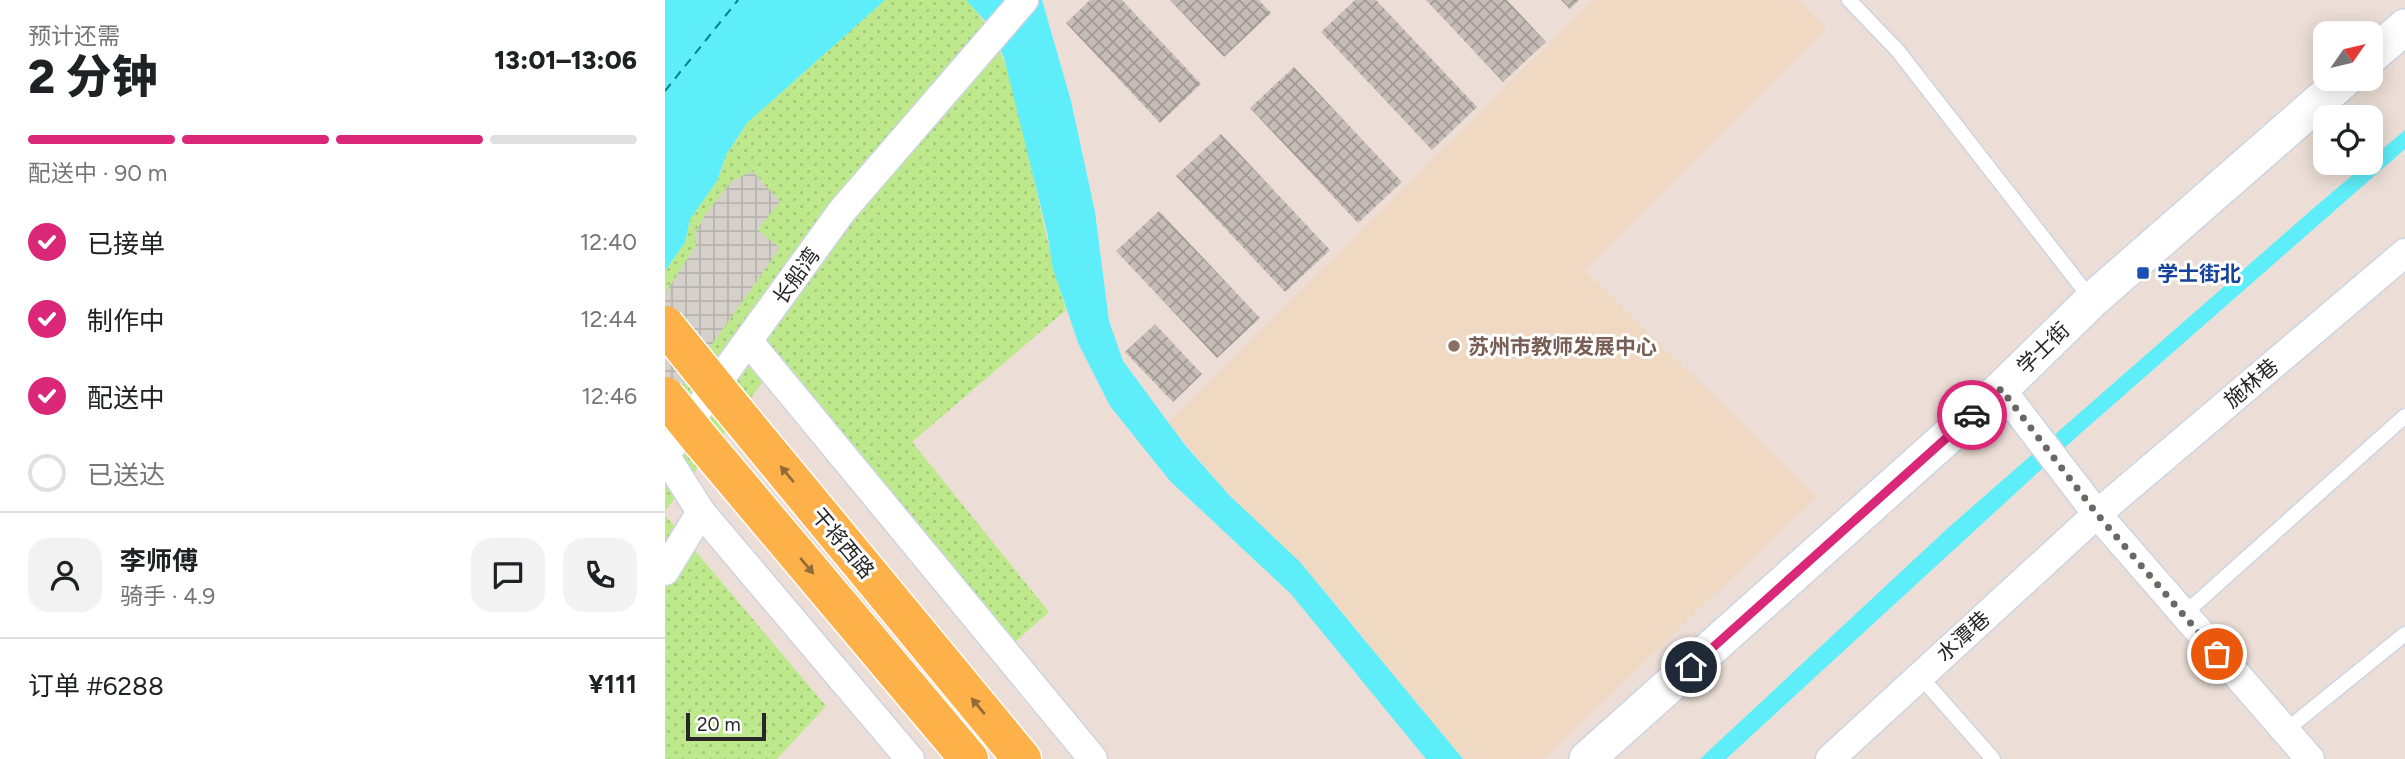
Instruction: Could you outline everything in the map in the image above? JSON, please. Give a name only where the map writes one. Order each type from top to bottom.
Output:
[{"type":"main road","name":"干将西路","points":[[665,325],[1022,759]]},
{"type":"main road","name":"干将西路","points":[[665,396],[969,759]]},
{"type":"street","name":"长船湾","points":[[701,512],[665,455],[842,211],[1024,0]]},
{"type":"street","points":[[2383,46],[2405,27]]},
{"type":"street","name":"学士街","points":[[1587,759],[2011,401],[2092,300],[2332,91]]},
{"type":"street","name":"施林巷","points":[[2097,514],[2402,261]]},
{"type":"street","points":[[749,342],[1093,759]]},
{"type":"street","points":[[2011,401],[2097,514],[2310,759]]},
{"type":"street","points":[[665,571],[701,512],[911,759]]},
{"type":"street","name":"水潭巷","points":[[1830,759],[2097,514]]},
{"type":"lane","points":[[1849,0],[1898,51],[2092,300]]},
{"type":"lane","points":[[2183,615],[2405,416]]},
{"type":"lane","points":[[2285,731],[2405,634]]},
{"type":"lane","points":[[1919,675],[1993,759]]},
{"type":"shaded area","name":"苏州市教师发展中心","points":[[1592,0],[1798,0],[1826,29],[1585,270],[1816,497],[1543,759],[1463,759],[1330,597],[1229,495],[1168,423]]},
{"type":"shaded area","points":[[752,171],[780,201],[758,230],[780,248],[665,411],[665,294],[696,245],[695,234],[706,213],[731,182]]},
{"type":"green space","points":[[885,0],[966,0],[991,33],[1013,91],[1066,310],[912,442],[1049,612],[1002,653],[768,375],[665,511],[665,271],[685,242],[690,219],[717,181],[726,155],[747,123]]},
{"type":"green space","points":[[665,515],[826,706],[777,759],[665,759]]},
{"type":"water","points":[[665,0],[885,0],[747,123],[726,155],[717,181],[690,219],[685,242],[665,271]]},
{"type":"water","points":[[966,0],[1042,0],[1071,101],[1095,212],[1109,321],[1123,361],[1185,445],[1229,495],[1300,562],[1463,759],[1426,759],[1291,594],[1170,481],[1110,406],[1079,345],[1053,269],[1047,232],[1004,58],[989,25]]},
{"type":"water","points":[[2405,130],[2405,149],[2383,168],[2383,149]]},
{"type":"water","points":[[2353,175],[2375,175],[2081,433],[1726,759],[1700,759],[1948,528]]},
{"type":"building","points":[[1090,0],[1122,0],[1201,84],[1160,123],[1066,23]]},
{"type":"building","points":[[1170,0],[1259,0],[1271,13],[1224,57]]},
{"type":"building","points":[[1355,0],[1376,0],[1477,107],[1432,150],[1321,32]]},
{"type":"building","points":[[1426,0],[1507,0],[1546,42],[1503,82]]},
{"type":"building","points":[[1561,0],[1579,0],[1570,9]]},
{"type":"building","points":[[1294,67],[1402,182],[1358,223],[1250,108]]},
{"type":"building","points":[[1221,134],[1330,250],[1285,292],[1176,176]]},
{"type":"building","points":[[1159,211],[1260,318],[1217,358],[1116,251]]},
{"type":"building","points":[[1155,324],[1202,374],[1173,402],[1125,352]]},
{"type":"ferry route","points":[[665,91],[738,0]]},
{"type":"way so far","points":[[1972,415],[2001,389],[2097,514],[2217,654]]},
{"type":"place","name":"学士街北","points":[[2143,273]]},
{"type":"place","name":"苏州市教师发展中心","points":[[1454,346]]},
{"type":"route","points":[[1691,667],[1972,415]]}]
